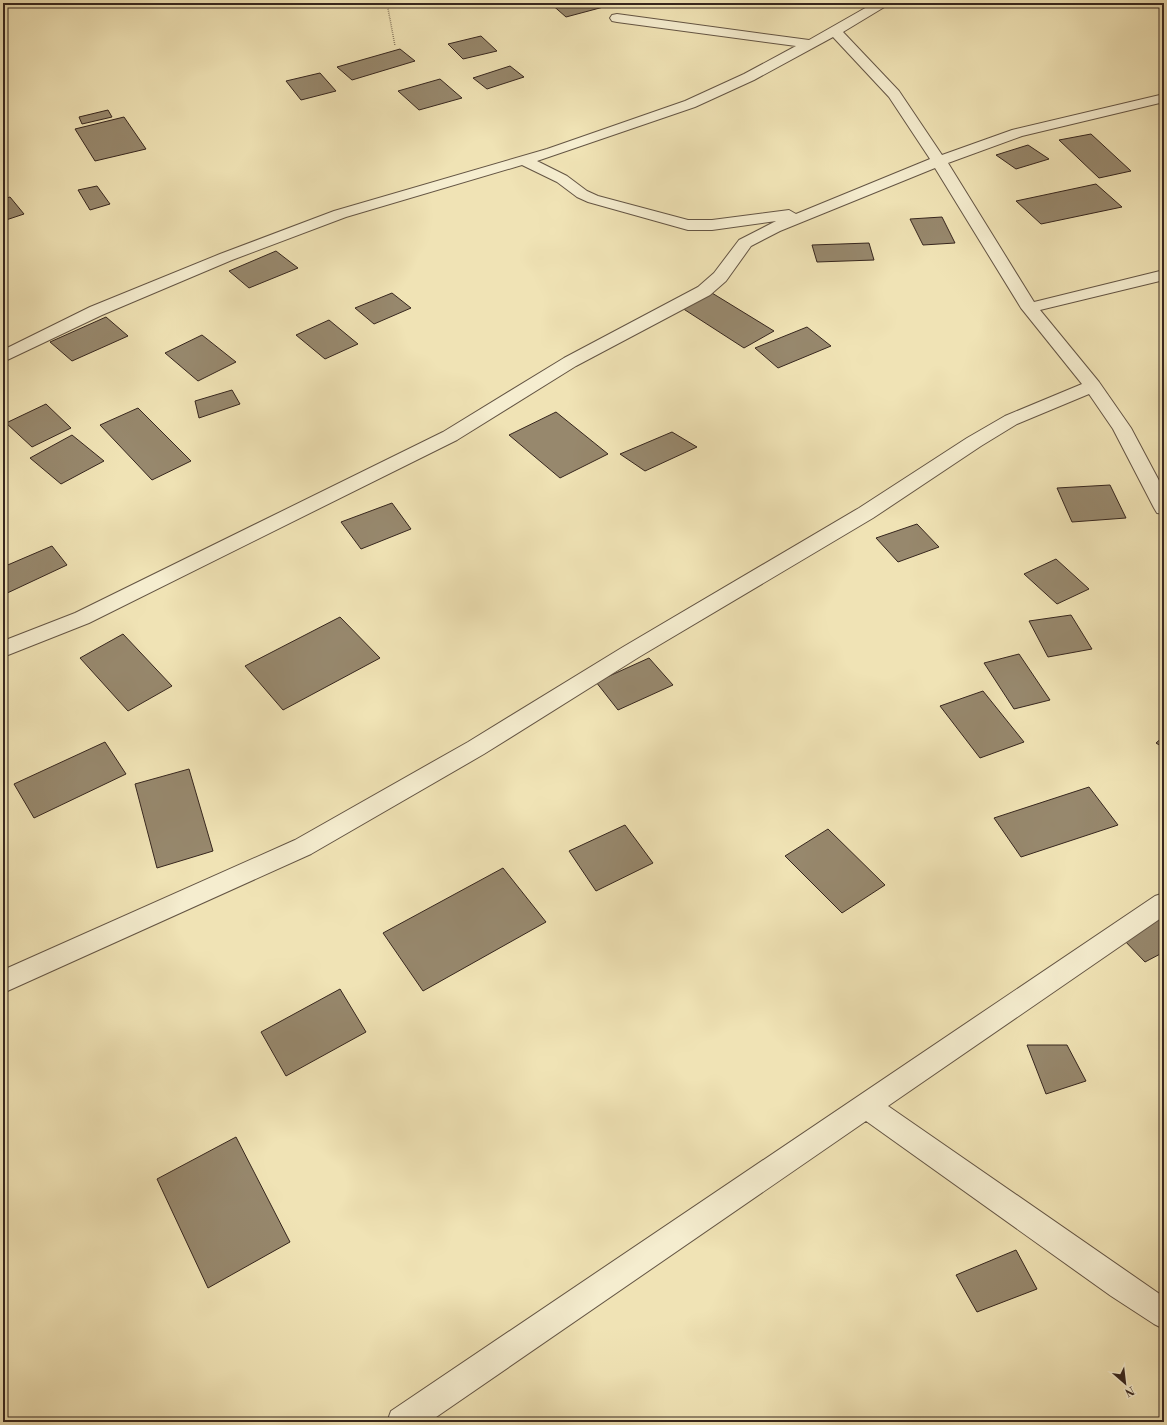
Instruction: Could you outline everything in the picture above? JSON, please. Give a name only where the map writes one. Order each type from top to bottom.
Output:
[{"type":"street","points":[[3,357],[96,311],[247,249],[340,214],[524,160],[690,104],[749,77],[835,31],[880,4]]},
{"type":"street","points":[[617,18],[810,44]]},
{"type":"street","points":[[835,31],[894,94],[939,161],[1029,308],[1093,386],[1122,428],[1164,508]]},
{"type":"street","points":[[3,649],[82,618],[450,436],[570,362],[704,291],[720,277],[745,243],[939,161],[1017,133],[1108,110],[1164,98]]},
{"type":"street","points":[[524,160],[562,178],[582,194],[593,199],[688,225],[712,226],[818,211]]},
{"type":"street","points":[[1029,308],[1164,275]]},
{"type":"street","points":[[3,982],[303,847],[476,748],[631,652],[866,512],[974,442],[1011,420],[1093,386]]},
{"type":"street","points":[[402,1422],[1164,903]]},
{"type":"street","points":[[866,1106],[1114,1281],[1164,1314]]},
{"type":"path","points":[[387,3],[395,46]]},
{"type":"building","points":[[550,3],[608,3],[611,5],[566,17]]},
{"type":"building","points":[[481,36],[497,51],[463,59],[448,44]]},
{"type":"building","points":[[400,49],[415,61],[352,80],[337,67]]},
{"type":"building","points":[[510,66],[524,77],[487,89],[473,78]]},
{"type":"building","points":[[320,73],[336,91],[301,100],[286,81]]},
{"type":"building","points":[[440,79],[462,98],[419,110],[398,91]]},
{"type":"building","points":[[108,110],[112,117],[82,124],[79,117]]},
{"type":"building","points":[[124,117],[146,149],[95,161],[75,129]]},
{"type":"building","points":[[1091,134],[1131,171],[1099,178],[1059,140]]},
{"type":"building","points":[[1028,145],[1049,159],[1016,169],[996,155]]},
{"type":"building","points":[[1096,184],[1122,207],[1041,224],[1016,201]]},
{"type":"building","points":[[97,186],[110,204],[90,210],[78,190]]},
{"type":"building","points":[[10,197],[24,214],[3,221],[3,199]]},
{"type":"building","points":[[942,217],[955,243],[923,245],[910,219]]},
{"type":"building","points":[[869,243],[874,260],[817,262],[812,245]]},
{"type":"building","points":[[276,251],[298,268],[249,288],[229,271]]},
{"type":"building","points":[[392,293],[411,308],[374,324],[355,308]]},
{"type":"building","points":[[712,293],[774,331],[744,348],[682,308]]},
{"type":"building","points":[[106,317],[128,336],[72,361],[50,342]]},
{"type":"building","points":[[329,320],[358,344],[325,359],[296,335]]},
{"type":"building","points":[[807,327],[831,346],[778,368],[755,348]]},
{"type":"building","points":[[202,335],[236,362],[198,381],[165,353]]},
{"type":"building","points":[[232,390],[240,404],[199,418],[195,401]]},
{"type":"building","points":[[46,404],[71,428],[32,447],[6,423]]},
{"type":"building","points":[[138,408],[191,461],[152,480],[100,425]]},
{"type":"building","points":[[556,412],[608,454],[560,478],[509,435]]},
{"type":"building","points":[[672,432],[697,447],[645,471],[620,454]]},
{"type":"building","points":[[72,435],[104,461],[61,484],[30,458]]},
{"type":"building","points":[[1110,485],[1126,518],[1072,522],[1057,488]]},
{"type":"building","points":[[392,503],[411,529],[361,549],[341,522]]},
{"type":"building","points":[[917,524],[939,547],[898,562],[876,538]]},
{"type":"building","points":[[52,546],[67,565],[3,595],[3,567]]},
{"type":"building","points":[[1056,559],[1089,589],[1057,604],[1024,574]]},
{"type":"building","points":[[1071,615],[1092,649],[1048,657],[1029,621]]},
{"type":"building","points":[[340,617],[380,658],[283,710],[245,666]]},
{"type":"building","points":[[123,634],[172,686],[128,711],[80,658]]},
{"type":"building","points":[[1019,654],[1050,700],[1014,709],[984,663]]},
{"type":"building","points":[[649,658],[673,685],[618,710],[596,682]]},
{"type":"building","points":[[983,691],[1024,742],[980,758],[940,706]]},
{"type":"building","points":[[1164,736],[1164,748],[1156,743]]},
{"type":"building","points":[[105,742],[126,774],[34,818],[14,784]]},
{"type":"building","points":[[189,769],[213,851],[157,868],[135,784]]},
{"type":"building","points":[[1089,787],[1118,825],[1021,857],[994,818]]},
{"type":"building","points":[[625,825],[653,863],[596,891],[569,851]]},
{"type":"building","points":[[828,829],[885,885],[842,913],[785,856]]},
{"type":"building","points":[[503,868],[546,922],[423,991],[383,933]]},
{"type":"building","points":[[1164,916],[1164,952],[1145,962],[1122,938]]},
{"type":"building","points":[[340,989],[366,1032],[286,1076],[261,1032]]},
{"type":"building","points":[[1027,1045],[1067,1045],[1086,1081],[1046,1094]]},
{"type":"building","points":[[236,1137],[290,1242],[208,1288],[157,1179]]},
{"type":"building","points":[[1016,1250],[1037,1289],[977,1312],[956,1275]]}]
